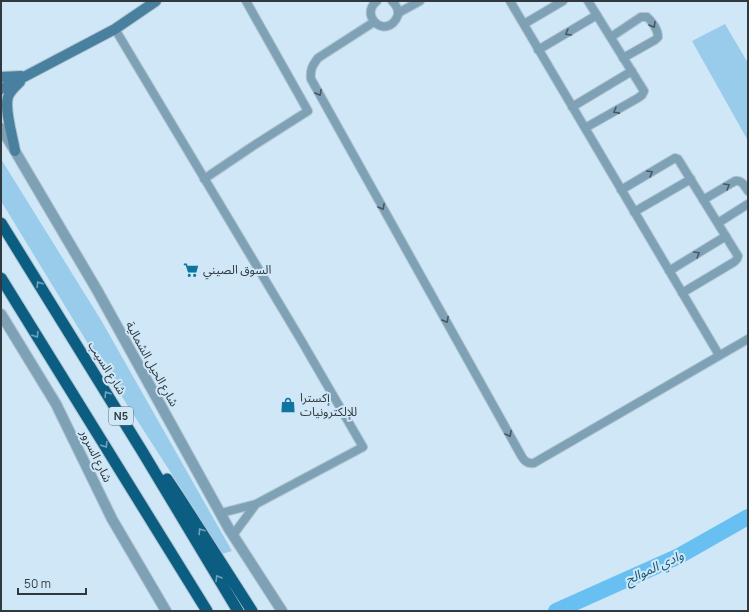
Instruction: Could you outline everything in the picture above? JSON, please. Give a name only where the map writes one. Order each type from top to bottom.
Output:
[{"type":"highway","name":"شارع السيب","points":[[1,223],[142,451],[238,611]]},
{"type":"highway","name":"N5","points":[[1,278],[207,611]]},
{"type":"highway","points":[[142,451],[163,473],[180,497],[252,611]]},
{"type":"highway","points":[[166,544],[198,611]]},
{"type":"main road","points":[[1,89],[115,29],[156,1]]},
{"type":"main road","points":[[1,78],[25,76]]},
{"type":"main road","points":[[15,151],[7,106],[8,96],[25,76]]},
{"type":"street","points":[[204,179],[308,111],[246,1]]},
{"type":"street","points":[[373,3],[371,14],[374,22],[382,26],[386,26],[390,25],[397,18],[397,8],[392,1]]},
{"type":"street","points":[[398,13],[420,1]]},
{"type":"street","points":[[510,1],[718,355]]},
{"type":"street","points":[[524,24],[563,1]]},
{"type":"street","points":[[585,128],[638,98],[644,91],[588,1]]},
{"type":"street","points":[[538,50],[598,16]]},
{"type":"street","points":[[611,38],[641,17],[647,16],[656,28],[658,37],[655,40],[624,58]]},
{"type":"street","points":[[374,22],[318,58],[310,73],[311,79],[526,462],[530,464],[534,463],[554,452],[718,355],[748,339]]},
{"type":"street","points":[[115,29],[364,447],[256,504],[221,513]]},
{"type":"street","points":[[572,107],[632,71]]},
{"type":"street","name":"شارع الحيل الشمالية","points":[[1,128],[97,290],[233,535],[282,611]]},
{"type":"street","points":[[621,190],[675,158],[678,159],[738,256],[734,262],[682,292]]},
{"type":"street","points":[[634,212],[691,179]]},
{"type":"street","points":[[703,200],[738,181],[742,182],[748,191]]},
{"type":"street","points":[[718,223],[748,204]]},
{"type":"street","points":[[669,271],[726,236]]},
{"type":"street","name":"شارع السرور","points":[[1,314],[56,404],[112,519],[166,611]]},
{"type":"street","points":[[233,535],[256,504]]},
{"type":"shaded area","points":[[725,24],[748,63],[747,139],[692,41]]},
{"type":"shaded area","points":[[1,159],[101,320],[232,551],[222,554],[90,347],[1,201]]},
{"type":"waterway","name":"وادي الموالح","points":[[556,611],[679,556],[748,517]]},
{"type":"place","name":"السوق الصيني","points":[[191,270]]},
{"type":"place","name":"إكسترا للإلكترونيات","points":[[288,405]]}]
